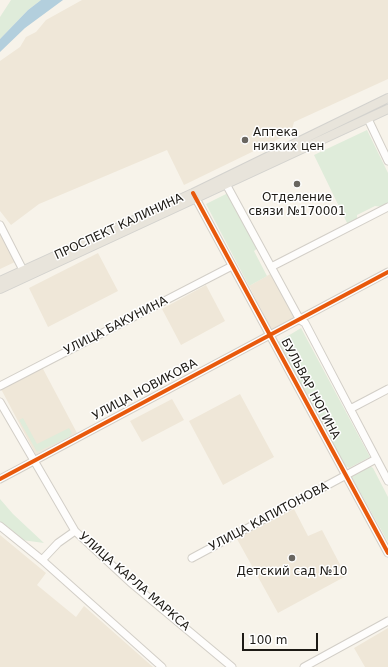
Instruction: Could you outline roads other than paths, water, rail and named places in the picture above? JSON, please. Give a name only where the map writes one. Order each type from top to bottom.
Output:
[{"type":"main road","name":"ПРОСПЕКТ КАЛИНИНА","points":[[0,289],[194,196],[388,98]]},
{"type":"main road","points":[[368,108],[368,119]]},
{"type":"main road","name":"ПРОСПЕКТ КАЛИНИНА","points":[[0,281],[194,196],[226,184],[388,109]]},
{"type":"street","points":[[368,119],[388,160]]},
{"type":"street","points":[[226,184],[300,320],[305,323],[388,481]]},
{"type":"street","name":"БУЛЬВАР НОГИНА","points":[[194,196],[387,548]]},
{"type":"street","points":[[271,267],[388,207]]},
{"type":"street","points":[[0,225],[23,270]]},
{"type":"street","name":"УЛИЦА БАКУНИНА","points":[[0,386],[232,266]]},
{"type":"street","name":"УЛИЦА НОВИКОВА","points":[[0,479],[388,272]]},
{"type":"street","points":[[350,409],[388,389]]},
{"type":"street","name":"УЛИЦА КАРЛА МАРКСА","points":[[0,402],[75,531],[130,582],[232,667]]},
{"type":"street","name":"УЛИЦА КАПИТОНОВА","points":[[192,558],[376,459]]},
{"type":"street","points":[[0,526],[42,560],[162,667]]},
{"type":"street","points":[[42,560],[58,543],[75,531]]},
{"type":"street","points":[[304,667],[388,621]]},
{"type":"water","points":[[41,0],[63,0],[25,28],[0,52],[0,39],[28,10]]},
{"type":"place","name":"Аптека низких цен","points":[[245,140]]},
{"type":"place","name":"Отделение связи №170001","points":[[297,184]]},
{"type":"place","name":"Детский сад №10","points":[[292,558]]}]
